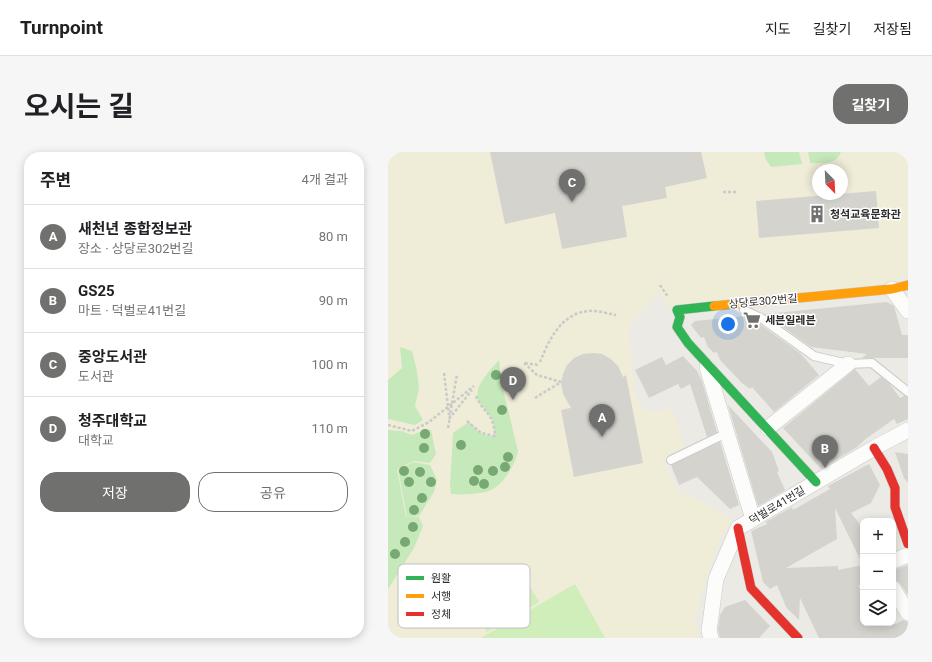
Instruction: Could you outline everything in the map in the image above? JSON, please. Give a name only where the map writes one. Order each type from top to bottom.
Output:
[{"type":"street","name":"상당로302번길","points":[[816,482],[688,342],[677,327],[680,317],[677,310],[892,289],[908,285]]},
{"type":"street","points":[[892,289],[908,311]]},
{"type":"street","name":"상당로302번길","points":[[704,359],[753,520]]},
{"type":"street","points":[[768,428],[848,364]]},
{"type":"street","name":"덕벌로41번길","points":[[798,638],[751,588],[738,528],[874,448],[908,430]]},
{"type":"street","points":[[874,448],[887,469],[895,488],[895,507],[908,544]]},
{"type":"street","points":[[711,638],[709,631],[716,579],[738,528]]},
{"type":"street","points":[[896,560],[908,555]]},
{"type":"street","points":[[894,590],[908,613]]},
{"type":"lane","points":[[726,305],[740,308],[762,318],[814,356],[848,364],[872,363],[908,392]]},
{"type":"lane","points":[[671,460],[727,433]]},
{"type":"path","points":[[723,192],[737,192]]},
{"type":"path","points":[[535,398],[562,382],[537,375],[524,363],[539,363],[562,321],[588,311],[616,315]]},
{"type":"path","points":[[444,373],[449,419]]},
{"type":"path","points":[[448,428],[456,374]]},
{"type":"path","points":[[388,425],[412,431],[429,422],[452,402],[474,386],[449,419]]},
{"type":"path","points":[[467,421],[481,433],[495,436],[494,421],[476,396]]},
{"type":"shaded area","points":[[388,152],[908,152],[908,274],[895,284],[668,309],[659,291],[628,327],[635,392],[641,408],[648,412],[660,412],[672,408],[686,449],[664,461],[678,492],[702,501],[732,520],[719,541],[703,588],[695,622],[699,638],[388,638]]},
{"type":"green space","points":[[764,152],[799,152],[802,164],[771,167],[766,160]]},
{"type":"green space","points":[[808,152],[841,152],[836,159],[832,161],[810,163]]},
{"type":"green space","points":[[400,347],[412,351],[417,371],[419,388],[415,406],[423,420],[415,425],[388,419],[388,380],[402,368]]},
{"type":"green space","points":[[499,360],[502,385],[518,451],[516,457],[504,480],[489,491],[481,493],[451,494],[450,486],[453,433],[469,422],[480,433],[487,436],[495,436],[494,424],[491,417],[480,403],[478,392],[483,380]]},
{"type":"green space","points":[[427,429],[431,430],[436,454],[430,463],[414,461],[397,469],[406,517],[419,517],[423,526],[414,548],[404,564],[398,564],[398,573],[388,589],[388,430],[401,431],[412,435]]},
{"type":"green space","points":[[414,462],[430,465],[437,480],[434,492],[419,516],[407,517],[398,469]]},
{"type":"green space","points":[[575,584],[605,638],[481,638],[498,628],[530,628],[530,610]]},
{"type":"green space","points":[[530,586],[539,602],[530,607]]},
{"type":"green space","points":[[485,628],[494,628],[487,632]]},
{"type":"building","points":[[490,152],[701,152],[707,178],[665,187],[667,198],[622,206],[627,237],[562,249],[555,213],[505,224]]},
{"type":"building","name":"청석교육문화관","points":[[876,191],[879,228],[759,238],[756,201],[812,196],[812,200],[848,200],[848,193]]},
{"type":"building","points":[[887,302],[894,306],[902,335],[908,335],[908,358],[862,358],[867,354],[811,347],[765,314]]},
{"type":"building","points":[[745,316],[758,323],[800,353],[819,375],[774,412],[752,387],[750,389],[742,383],[720,360],[717,352],[714,353],[708,347],[704,337],[701,338],[691,325],[695,321]]},
{"type":"building","points":[[583,354],[602,354],[611,359],[618,366],[623,377],[626,375],[643,463],[574,477],[561,410],[571,408],[563,394],[561,383],[567,365],[574,358]]},
{"type":"building","points":[[683,356],[697,371],[702,381],[717,432],[707,437],[690,384],[681,389],[678,384],[649,398],[635,370],[662,357],[666,365]]},
{"type":"building","points":[[855,369],[869,386],[881,377],[889,383],[900,398],[904,396],[908,397],[908,419],[897,424],[894,419],[857,447],[821,469],[783,428]]},
{"type":"building","points":[[728,405],[772,452],[779,471],[777,472],[785,490],[758,506]]},
{"type":"building","points":[[720,442],[739,505],[730,509],[697,477],[679,485],[671,465]]},
{"type":"building","points":[[895,452],[908,454],[908,483],[904,478]]},
{"type":"building","points":[[869,464],[880,485],[871,503],[851,513],[860,524],[860,559],[835,508],[837,539],[786,568],[838,566],[838,570],[860,566],[860,585],[858,585],[860,589],[860,626],[896,626],[896,624],[903,620],[908,622],[908,634],[900,638],[819,638],[800,598],[799,620],[786,607],[777,585],[770,589],[763,582],[751,531],[767,524],[766,522],[792,507],[793,510],[830,489],[828,486]]},
{"type":"building","points":[[908,565],[908,594],[900,583],[896,581],[896,569]]},
{"type":"building","points":[[745,600],[770,626],[759,638],[720,638],[718,630],[720,615],[725,607]]},
{"type":"traffic: fast","points":[[714,306],[677,310],[680,317],[677,327],[688,343],[816,482]]},
{"type":"traffic: slow","points":[[714,306],[892,289],[908,285]]},
{"type":"traffic: jam","points":[[874,448],[887,469],[895,488],[895,507],[908,544]]},
{"type":"traffic: jam","points":[[738,528],[751,588],[798,638]]},
{"type":"place","name":"중앙도서관","points":[[572,202]]},
{"type":"place","name":"청석교육문화관","points":[[817,214]]},
{"type":"place","name":"세븐일레븐","points":[[752,320]]},
{"type":"place","name":"청주대학교","points":[[513,400]]},
{"type":"place","name":"새천년 종합정보관","points":[[602,437]]},
{"type":"place","name":"GS25","points":[[825,468]]}]
